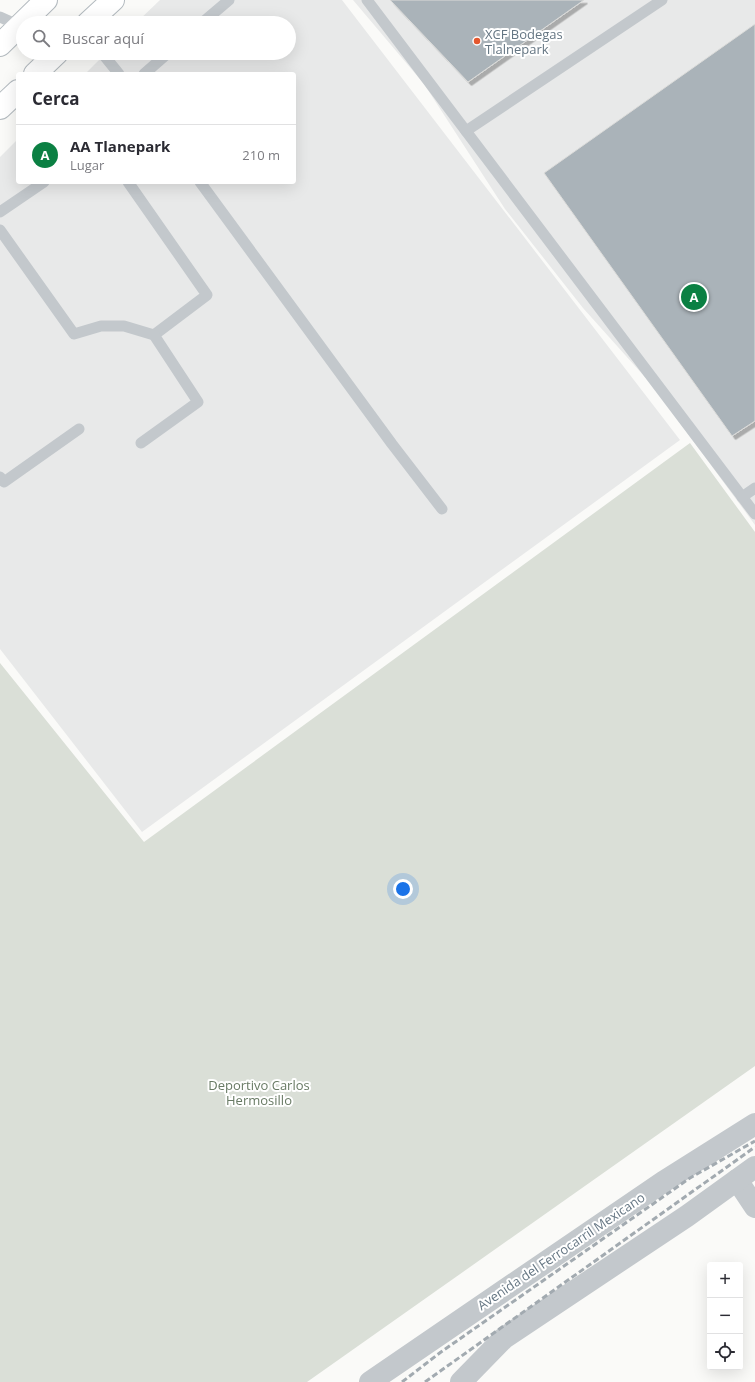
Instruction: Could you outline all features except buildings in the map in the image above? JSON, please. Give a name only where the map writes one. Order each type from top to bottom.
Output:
[{"type":"main road","points":[[30,16],[46,0]]},
{"type":"main road","points":[[96,16],[113,0]]},
{"type":"main road","points":[[0,45],[16,30]]},
{"type":"main road","points":[[38,72],[50,60]]},
{"type":"main road","points":[[0,108],[16,93]]},
{"type":"street","name":"Avenida del Ferrocarril Mexicano","points":[[370,1382],[663,1182],[755,1124]]},
{"type":"street","points":[[461,1382],[504,1338],[687,1216],[755,1167]]},
{"type":"street","points":[[737,1180],[755,1207]]},
{"type":"lane","points":[[210,16],[229,0]]},
{"type":"lane","points":[[368,0],[755,514]]},
{"type":"lane","points":[[466,131],[662,0]]},
{"type":"lane","points":[[0,17],[16,24]]},
{"type":"lane","points":[[108,60],[118,72]]},
{"type":"lane","points":[[146,72],[160,60]]},
{"type":"lane","points":[[0,212],[41,184]]},
{"type":"lane","points":[[129,184],[207,296],[154,335]]},
{"type":"lane","points":[[201,184],[442,509]]},
{"type":"lane","points":[[0,230],[74,334],[102,326],[124,326],[154,335],[198,402],[141,443]]},
{"type":"lane","points":[[0,477],[4,482],[79,429]]},
{"type":"lane","points":[[742,497],[755,488]]},
{"type":"shaded area","points":[[160,0],[342,0],[680,440],[142,832],[0,649],[0,157],[16,141],[16,184],[296,184],[296,72],[87,72],[99,60],[296,60],[296,16],[143,16]]},
{"type":"shaded area","points":[[353,0],[755,0],[755,525],[652,385],[583,308],[505,209],[424,84]]},
{"type":"green space","name":"Deportivo Carlos Hermosillo","points":[[690,443],[755,532],[755,1066],[307,1382],[0,1382],[0,663],[144,842]]},
{"type":"railway","points":[[402,1382],[441,1352],[690,1178],[755,1141]]},
{"type":"railway","points":[[425,1382],[755,1147]]},
{"type":"place","name":"XCF Bodegas Tlalnepark","points":[[477,41]]},
{"type":"place","name":"AA Tlanepark","points":[[694,297]]}]
